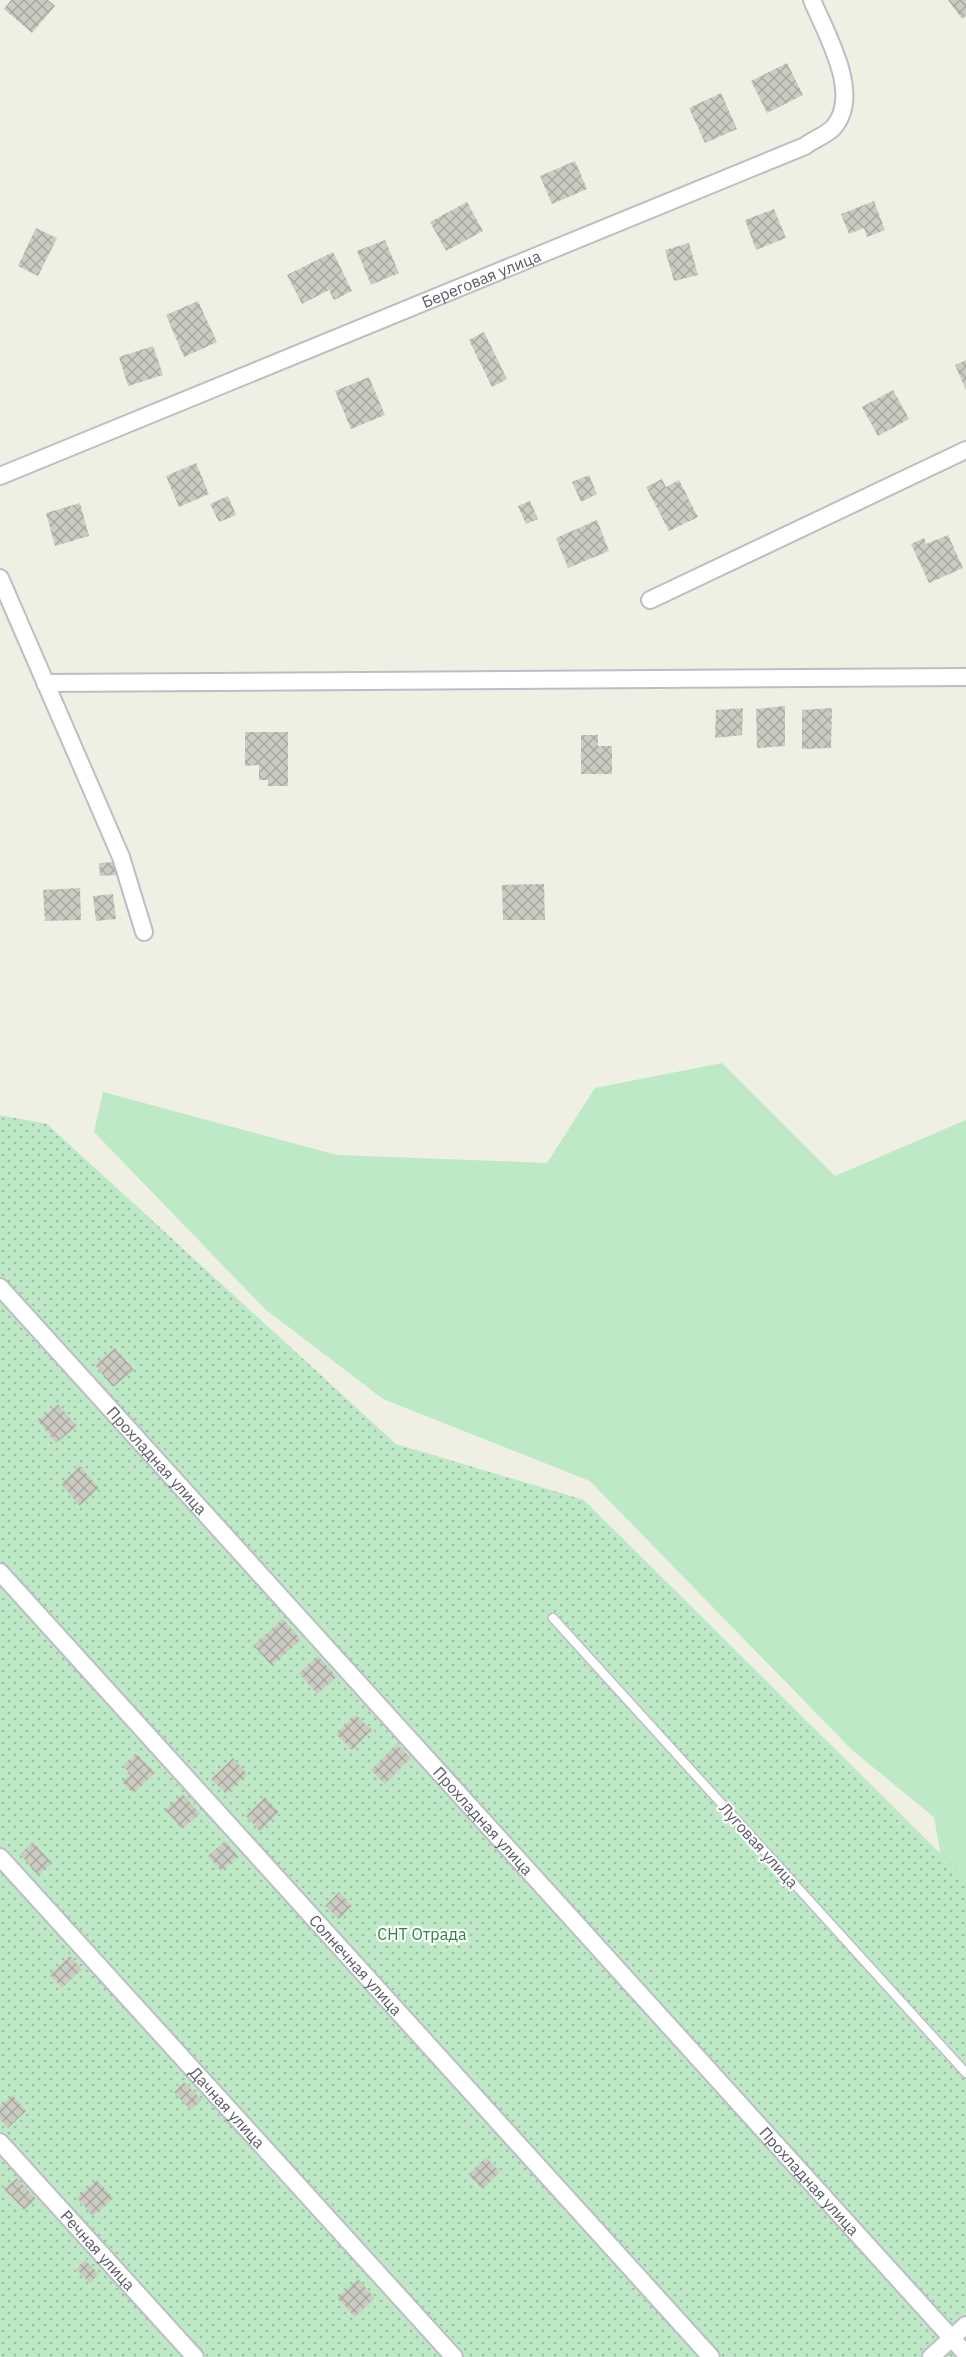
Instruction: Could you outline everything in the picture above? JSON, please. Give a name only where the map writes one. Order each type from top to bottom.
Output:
[{"type":"street","name":"Береговая улица","points":[[0,476],[805,146],[833,128],[846,105],[843,76],[812,0]]},
{"type":"street","points":[[651,600],[966,450]]},
{"type":"street","points":[[0,578],[121,857],[144,932]]},
{"type":"street","points":[[45,683],[966,677]]},
{"type":"street","name":"Прохладная улица","points":[[0,1287],[966,2354]]},
{"type":"street","name":"Солнечная улица","points":[[0,1572],[711,2357]]},
{"type":"street","name":"Дачная улица","points":[[0,1857],[454,2357]]},
{"type":"street","name":"Речная улица","points":[[0,2142],[195,2357]]},
{"type":"street","points":[[931,2357],[966,2325]]},
{"type":"lane","name":"Луговая улица","points":[[553,1618],[966,2073]]},
{"type":"green space","points":[[722,1063],[835,1176],[966,1120],[966,1929],[951,1913],[934,1817],[852,1750],[590,1481],[383,1399],[265,1309],[94,1132],[103,1092],[337,1155],[547,1163],[595,1088]]},
{"type":"green space","name":"СНТ Отрада","points":[[0,1115],[47,1124],[396,1444],[584,1500],[966,1879],[966,2357],[0,2357]]},
{"type":"building","points":[[11,0],[48,0],[55,6],[32,33],[4,9]]},
{"type":"building","points":[[948,0],[966,0],[966,16],[962,19]]},
{"type":"building","points":[[787,63],[803,95],[767,113],[751,81]]},
{"type":"building","points":[[721,93],[737,129],[705,143],[689,108]]},
{"type":"building","points":[[575,161],[587,189],[552,204],[540,176]]},
{"type":"building","points":[[874,201],[885,230],[867,237],[864,228],[849,234],[841,214]]},
{"type":"building","points":[[467,202],[483,231],[446,251],[430,222]]},
{"type":"building","points":[[774,209],[786,238],[756,250],[745,220]]},
{"type":"building","points":[[36,228],[57,238],[38,276],[18,266]]},
{"type":"building","points":[[385,240],[399,273],[371,285],[357,251]]},
{"type":"building","points":[[689,243],[698,275],[674,281],[665,250]]},
{"type":"building","points":[[333,252],[352,291],[334,300],[329,290],[302,304],[287,275]]},
{"type":"building","points":[[198,301],[217,342],[184,357],[166,315]]},
{"type":"building","points":[[484,332],[507,379],[492,387],[469,340]]},
{"type":"building","points":[[153,346],[163,375],[128,386],[119,357]]},
{"type":"building","points":[[966,360],[966,390],[955,365]]},
{"type":"building","points":[[369,377],[385,415],[351,429],[335,391]]},
{"type":"building","points":[[893,390],[909,419],[878,436],[862,407]]},
{"type":"building","points":[[196,463],[209,494],[179,507],[166,476]]},
{"type":"building","points":[[589,475],[597,494],[581,502],[572,482]]},
{"type":"building","points":[[662,479],[666,487],[679,480],[698,517],[669,531],[646,487]]},
{"type":"building","points":[[228,496],[236,515],[219,522],[210,504]]},
{"type":"building","points":[[530,501],[538,519],[526,524],[518,506]]},
{"type":"building","points":[[80,503],[89,536],[55,546],[46,513]]},
{"type":"building","points":[[597,520],[609,551],[568,568],[556,538]]},
{"type":"building","points":[[948,535],[963,568],[929,583],[911,544],[924,538],[926,544]]},
{"type":"building","points":[[785,706],[785,746],[757,748],[756,709]]},
{"type":"building","points":[[743,708],[742,735],[715,738],[716,710]]},
{"type":"building","points":[[832,708],[831,748],[802,749],[802,710]]},
{"type":"building","points":[[245,732],[288,732],[288,786],[268,786],[268,780],[259,780],[259,765],[245,766]]},
{"type":"building","points":[[581,735],[598,735],[598,746],[612,746],[612,774],[581,774]]},
{"type":"building","points":[[115,862],[117,875],[100,876],[99,863]]},
{"type":"building","points":[[544,884],[545,920],[503,920],[502,885]]},
{"type":"building","points":[[80,888],[81,920],[45,921],[43,890]]},
{"type":"building","points":[[113,894],[116,919],[96,921],[93,896]]},
{"type":"building","points":[[115,1348],[134,1370],[113,1387],[95,1365]]},
{"type":"building","points":[[58,1404],[77,1426],[56,1443],[38,1421]]},
{"type":"building","points":[[80,1466],[99,1488],[80,1506],[61,1484]]},
{"type":"building","points":[[283,1619],[301,1640],[271,1665],[253,1645]]},
{"type":"building","points":[[318,1656],[337,1677],[317,1694],[299,1673]]},
{"type":"building","points":[[356,1715],[372,1730],[352,1750],[336,1734]]},
{"type":"building","points":[[397,1744],[411,1758],[385,1784],[371,1770]]},
{"type":"building","points":[[137,1754],[155,1773],[133,1793],[122,1782],[131,1774],[123,1766]]},
{"type":"building","points":[[233,1758],[247,1774],[226,1794],[211,1779]]},
{"type":"building","points":[[183,1794],[200,1814],[182,1829],[165,1810]]},
{"type":"building","points":[[265,1797],[279,1812],[260,1831],[246,1816]]},
{"type":"building","points":[[225,1841],[238,1856],[221,1871],[208,1856]]},
{"type":"building","points":[[33,1842],[52,1863],[38,1875],[20,1854]]},
{"type":"building","points":[[339,1892],[352,1906],[339,1919],[325,1906]]},
{"type":"building","points":[[70,1956],[82,1969],[62,1988],[50,1975]]},
{"type":"building","points":[[184,2082],[202,2100],[191,2110],[174,2092]]},
{"type":"building","points":[[13,2095],[26,2111],[8,2128],[0,2119],[0,2106]]},
{"type":"building","points":[[486,2157],[500,2172],[483,2189],[468,2175]]},
{"type":"building","points":[[17,2178],[36,2199],[24,2210],[4,2189]]},
{"type":"building","points":[[97,2180],[113,2198],[93,2216],[77,2198]]},
{"type":"building","points":[[85,2260],[99,2274],[90,2283],[76,2269]]},
{"type":"building","points":[[358,2279],[375,2298],[355,2317],[337,2298]]}]
